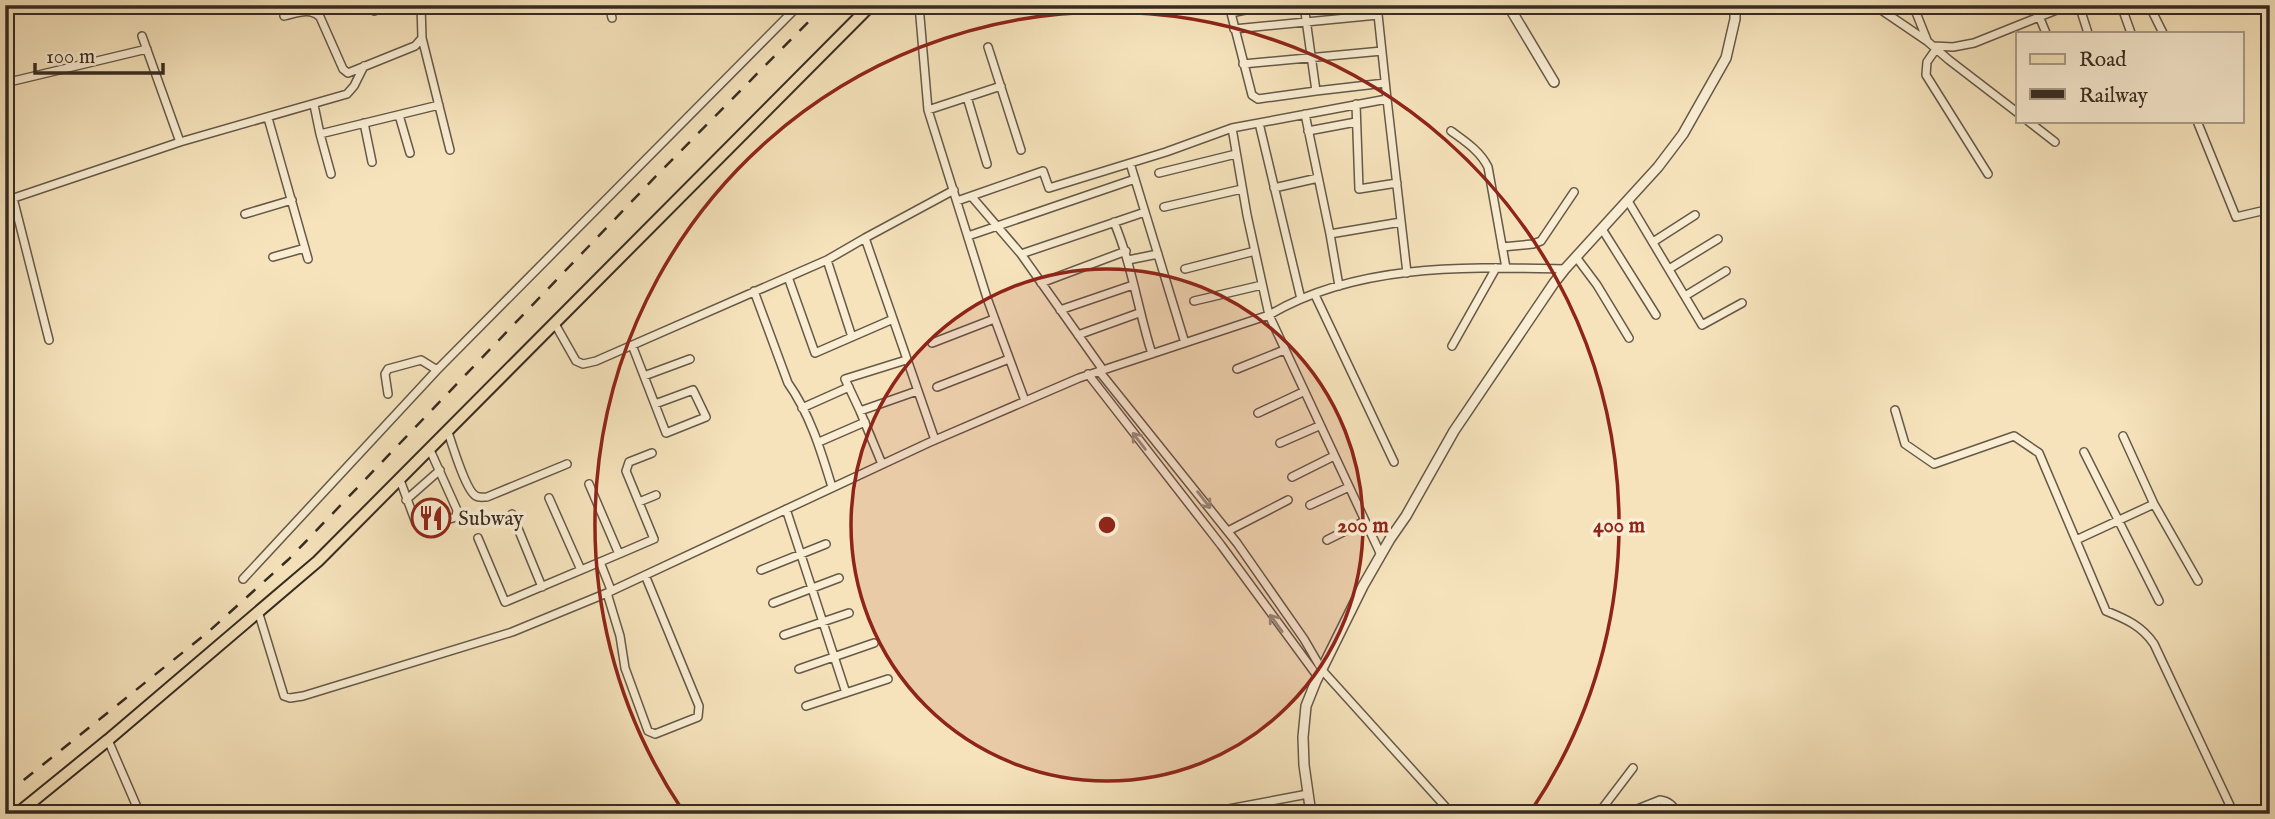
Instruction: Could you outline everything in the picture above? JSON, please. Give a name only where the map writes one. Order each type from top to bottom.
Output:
[{"type":"main road","points":[[17,814],[318,561],[871,5]]},
{"type":"street","points":[[374,11],[389,5]]},
{"type":"street","points":[[422,5],[422,38],[450,150]]},
{"type":"street","points":[[609,5],[612,18]]},
{"type":"street","points":[[653,5],[654,9],[668,5]]},
{"type":"street","points":[[243,579],[437,370],[799,5]]},
{"type":"street","points":[[919,5],[928,110],[994,319],[1026,401]]},
{"type":"street","points":[[1268,5],[1231,13],[1252,95],[1258,99],[1385,83]]},
{"type":"street","points":[[1304,5],[1316,91]]},
{"type":"street","points":[[1377,5],[1407,272]]},
{"type":"street","points":[[1508,5],[1554,82]]},
{"type":"street","points":[[1308,814],[1303,737],[1306,706],[1320,673],[1381,555],[1460,421],[1565,269],[1629,201],[1683,134],[1726,58],[1735,5]]},
{"type":"street","points":[[1874,5],[1932,45],[2016,111]]},
{"type":"street","points":[[1913,5],[1932,45],[1926,75],[1989,174]]},
{"type":"street","points":[[1932,45],[1953,47],[1974,43],[2069,5]]},
{"type":"street","points":[[2079,5],[2088,32]]},
{"type":"street","points":[[2121,5],[2131,32]]},
{"type":"street","points":[[2149,5],[2162,32]]},
{"type":"street","points":[[284,16],[307,10],[315,11],[342,69],[348,73],[415,46],[422,38]]},
{"type":"street","points":[[1234,29],[1378,15]]},
{"type":"street","points":[[2039,16],[2046,32]]},
{"type":"street","points":[[142,36],[180,142]]},
{"type":"street","points":[[988,47],[1021,150]]},
{"type":"street","points":[[5,83],[146,49]]},
{"type":"street","points":[[1243,64],[1382,51]]},
{"type":"street","points":[[49,340],[9,200],[180,142],[347,94],[364,66]]},
{"type":"street","points":[[928,110],[1001,86]]},
{"type":"street","points":[[967,97],[987,164]]},
{"type":"street","points":[[957,201],[1043,171],[1049,188],[1232,128],[1387,99]]},
{"type":"street","points":[[1356,104],[1359,189],[1396,183]]},
{"type":"street","points":[[314,105],[331,174]]},
{"type":"street","points":[[320,134],[439,105]]},
{"type":"street","points":[[1305,114],[1339,286]]},
{"type":"street","points":[[399,115],[410,153]]},
{"type":"street","points":[[268,118],[308,259]]},
{"type":"street","points":[[1308,131],[1356,122]]},
{"type":"street","points":[[2029,122],[2055,142]]},
{"type":"street","points":[[2197,122],[2236,217],[2270,209]]},
{"type":"street","points":[[363,123],[372,162]]},
{"type":"street","points":[[1259,123],[1301,299]]},
{"type":"street","points":[[1232,128],[1269,315],[1381,555]]},
{"type":"street","points":[[1451,131],[1473,147],[1488,167],[1506,268]]},
{"type":"street","points":[[1159,173],[1236,154]]},
{"type":"street","points":[[1130,163],[1185,343]]},
{"type":"street","points":[[1274,188],[1318,178]]},
{"type":"street","points":[[968,236],[1135,179]]},
{"type":"street","points":[[1164,207],[1242,189]]},
{"type":"street","points":[[555,324],[576,360],[583,363],[596,361],[827,260],[954,190]]},
{"type":"street","points":[[1502,247],[1541,241],[1574,192]]},
{"type":"street","points":[[972,197],[1021,254],[1101,370],[1228,531],[1304,639],[1320,673]]},
{"type":"street","points":[[245,214],[292,200]]},
{"type":"street","points":[[1629,201],[1702,325],[1742,303]]},
{"type":"street","points":[[1021,254],[1145,212]]},
{"type":"street","points":[[1653,243],[1695,215]]},
{"type":"street","points":[[1114,222],[1126,251],[1139,313],[1152,354]]},
{"type":"street","points":[[1330,233],[1401,222]]},
{"type":"street","points":[[1602,229],[1656,315]]},
{"type":"street","points":[[864,238],[934,440]]},
{"type":"street","points":[[1669,269],[1718,239]]},
{"type":"street","points":[[273,257],[305,248]]},
{"type":"street","points":[[1041,283],[1126,251]]},
{"type":"street","points":[[1185,269],[1255,251]]},
{"type":"street","points":[[1128,260],[1158,254]]},
{"type":"street","points":[[1576,257],[1597,285],[1629,338]]},
{"type":"street","points":[[827,260],[852,337]]},
{"type":"street","points":[[1452,346],[1496,268]]},
{"type":"street","points":[[258,611],[284,696],[290,698],[512,632],[645,575],[934,440],[1088,374],[1269,315],[1289,303],[1362,278],[1407,272],[1496,268],[1565,269]]},
{"type":"street","points":[[1685,296],[1726,271]]},
{"type":"street","points":[[788,277],[815,353],[891,320]]},
{"type":"street","points":[[1060,310],[1133,285]]},
{"type":"street","points":[[1194,301],[1262,285]]},
{"type":"street","points":[[754,291],[788,383],[819,442],[832,488]]},
{"type":"street","points":[[1315,295],[1394,462]]},
{"type":"street","points":[[1078,335],[1139,313]]},
{"type":"street","points":[[932,343],[994,319]]},
{"type":"street","points":[[632,345],[666,433],[706,417],[693,390],[655,404]]},
{"type":"street","points":[[1237,369],[1284,350]]},
{"type":"street","points":[[5,353],[9,366]]},
{"type":"street","points":[[644,376],[690,359]]},
{"type":"street","points":[[937,387],[1010,359]]},
{"type":"street","points":[[388,394],[385,374],[388,369],[421,360],[437,370]]},
{"type":"street","points":[[882,464],[845,379],[906,360]]},
{"type":"street","points":[[1088,374],[1320,673],[1452,814]]},
{"type":"street","points":[[802,408],[849,387]]},
{"type":"street","points":[[860,411],[917,391]]},
{"type":"street","points":[[1258,413],[1303,392]]},
{"type":"street","points":[[1895,410],[1905,444],[1934,464],[2014,436],[2039,453],[2106,611],[2128,620],[2146,632],[2154,644],[2234,814]]},
{"type":"street","points":[[819,442],[865,422]]},
{"type":"street","points":[[1280,443],[1319,426]]},
{"type":"street","points":[[448,432],[472,494],[478,498],[487,497],[567,464]]},
{"type":"street","points":[[2123,436],[2154,504],[2198,581]]},
{"type":"street","points":[[400,480],[416,523],[421,528],[456,517],[457,510],[430,450]]},
{"type":"street","points":[[2084,452],[2159,601]]},
{"type":"street","points":[[478,538],[505,602],[654,539],[626,471],[629,462],[652,453]]},
{"type":"street","points":[[1292,477],[1334,456]]},
{"type":"street","points":[[407,500],[440,470]]},
{"type":"street","points":[[589,484],[619,554]]},
{"type":"street","points":[[1310,505],[1349,487]]},
{"type":"street","points":[[639,502],[656,495]]},
{"type":"street","points":[[549,499],[581,570]]},
{"type":"street","points":[[1228,531],[1288,500]]},
{"type":"street","points":[[2076,540],[2154,504]]},
{"type":"street","points":[[786,509],[845,693]]},
{"type":"street","points":[[512,514],[542,587]]},
{"type":"street","points":[[1327,540],[1365,521]]},
{"type":"street","points":[[761,570],[826,544]]},
{"type":"street","points":[[600,562],[620,636],[625,668],[648,731],[655,734],[698,717],[699,706],[645,575]]},
{"type":"street","points":[[773,603],[839,578]]},
{"type":"street","points":[[784,635],[849,613]]},
{"type":"street","points":[[799,669],[874,643]]},
{"type":"street","points":[[806,706],[888,679]]},
{"type":"street","points":[[108,740],[140,814]]},
{"type":"street","points":[[1598,814],[1633,768]]},
{"type":"street","points":[[1202,814],[1308,793]]},
{"type":"street","points":[[1625,814],[1660,800],[1672,806],[1677,814]]},
{"type":"railway","points":[[5,795],[207,633],[289,559],[659,173],[825,5]]},
{"type":"place","name":"Subway","points":[[431,518]]}]
